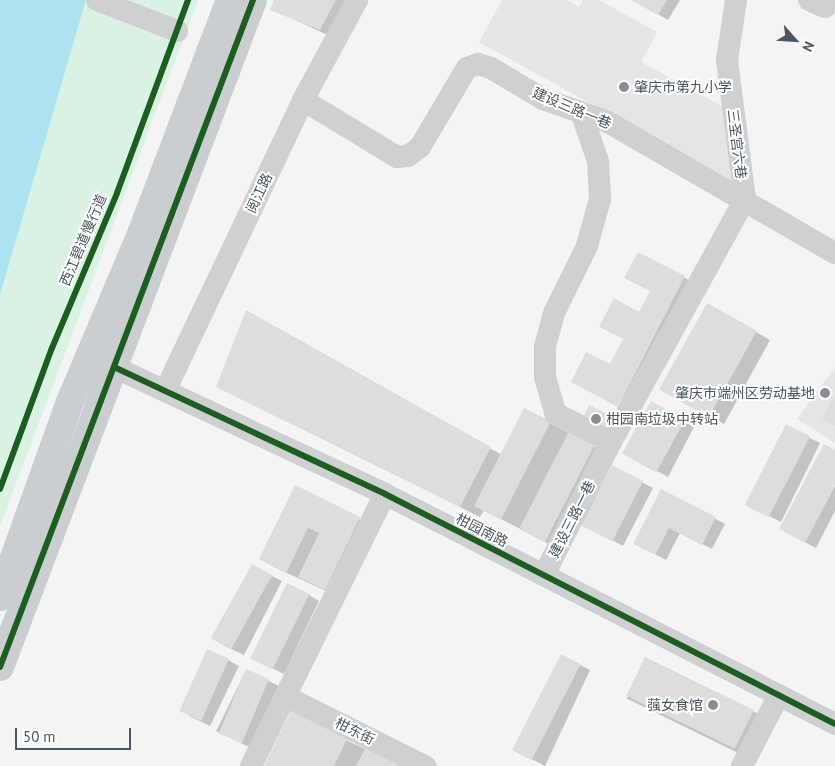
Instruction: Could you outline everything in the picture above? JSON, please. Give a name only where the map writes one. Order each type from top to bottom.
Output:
[{"type":"main road","points":[[0,598],[70,402],[141,234],[230,0]]},
{"type":"main road","points":[[0,667],[6,633],[114,367],[253,0]]},
{"type":"street","points":[[97,0],[177,31]]},
{"type":"street","name":"阅江路","points":[[166,389],[303,100],[357,0]]},
{"type":"street","name":"三圣宫六巷","points":[[736,0],[726,60],[745,199]]},
{"type":"street","points":[[809,0],[825,7],[831,0]]},
{"type":"street","name":"建设三路一巷","points":[[303,100],[397,157],[408,156],[420,146],[467,68],[478,64],[491,68],[543,98],[606,121],[745,199],[835,253]]},
{"type":"street","points":[[581,112],[598,161],[600,199],[586,246],[554,313],[545,348],[545,377],[555,413],[611,442]]},
{"type":"street","name":"建设三路一巷","points":[[544,575],[611,442],[745,199]]},
{"type":"street","name":"柑园南路","points":[[114,367],[166,389],[385,494],[835,724]]},
{"type":"street","points":[[251,766],[385,494]]},
{"type":"street","points":[[742,766],[779,695]]},
{"type":"street","name":"柑东街","points":[[285,696],[425,766]]},
{"type":"shaded area","name":"肇庆市第九小学","points":[[502,0],[566,0],[579,7],[583,0],[599,0],[657,32],[641,62],[733,112],[743,188],[479,42]]},
{"type":"shaded area","name":"肇庆市端州区劳动基地","points":[[835,367],[835,443],[797,419]]},
{"type":"green space","points":[[86,0],[198,0],[0,526],[0,295]]},
{"type":"water","points":[[0,0],[86,0],[0,295]]},
{"type":"building","points":[[274,0],[336,0],[320,30],[270,10]]},
{"type":"building","points":[[631,0],[667,0],[658,15]]},
{"type":"building","points":[[638,252],[685,276],[618,407],[571,382],[586,352],[610,364],[623,339],[599,327],[614,298],[639,312],[650,291],[624,278]]},
{"type":"building","points":[[707,303],[757,331],[709,417],[659,390]]},
{"type":"building","points":[[246,310],[491,447],[460,507],[216,387]]},
{"type":"building","points":[[835,394],[835,426],[822,419]]},
{"type":"building","points":[[651,401],[685,420],[656,472],[622,453]]},
{"type":"building","name":"柑园南垃圾中转站","points":[[589,405],[611,416],[603,433],[581,422]]},
{"type":"building","points":[[524,408],[551,422],[501,520],[474,506]]},
{"type":"building","points":[[786,424],[810,436],[769,517],[745,505]]},
{"type":"building","points":[[569,431],[595,444],[545,542],[519,529]]},
{"type":"building","points":[[824,444],[835,450],[835,486],[805,543],[779,529]]},
{"type":"building","points":[[612,465],[643,481],[612,541],[581,526]]},
{"type":"building","points":[[295,485],[360,517],[325,590],[298,577],[319,533],[308,528],[286,573],[259,559]]},
{"type":"building","points":[[661,489],[716,517],[702,545],[669,528],[655,555],[633,544]]},
{"type":"building","points":[[252,564],[272,575],[231,649],[211,638]]},
{"type":"building","points":[[287,583],[309,594],[273,669],[250,658]]},
{"type":"building","points":[[207,649],[229,659],[201,721],[179,711]]},
{"type":"building","points":[[561,654],[581,664],[532,760],[512,750]]},
{"type":"building","points":[[645,657],[754,710],[735,749],[626,696]]},
{"type":"building","points":[[246,669],[269,679],[242,743],[219,733]]},
{"type":"building","points":[[291,711],[347,739],[334,766],[264,766]]},
{"type":"building","points":[[366,747],[404,766],[356,766]]},
{"type":"cycle path","name":"西江碧道慢行道","points":[[0,489],[52,348],[117,193],[188,0]]},
{"type":"cycle path","points":[[0,667],[253,0]]},
{"type":"cycle path","points":[[114,367],[385,494],[835,724]]},
{"type":"place","name":"肇庆市第九小学","points":[[624,87]]},
{"type":"place","name":"肇庆市端州区劳动基地","points":[[825,393]]},
{"type":"place","name":"柑园南垃圾中转站","points":[[596,419]]},
{"type":"place","name":"蔃女食馆","points":[[713,705]]}]
